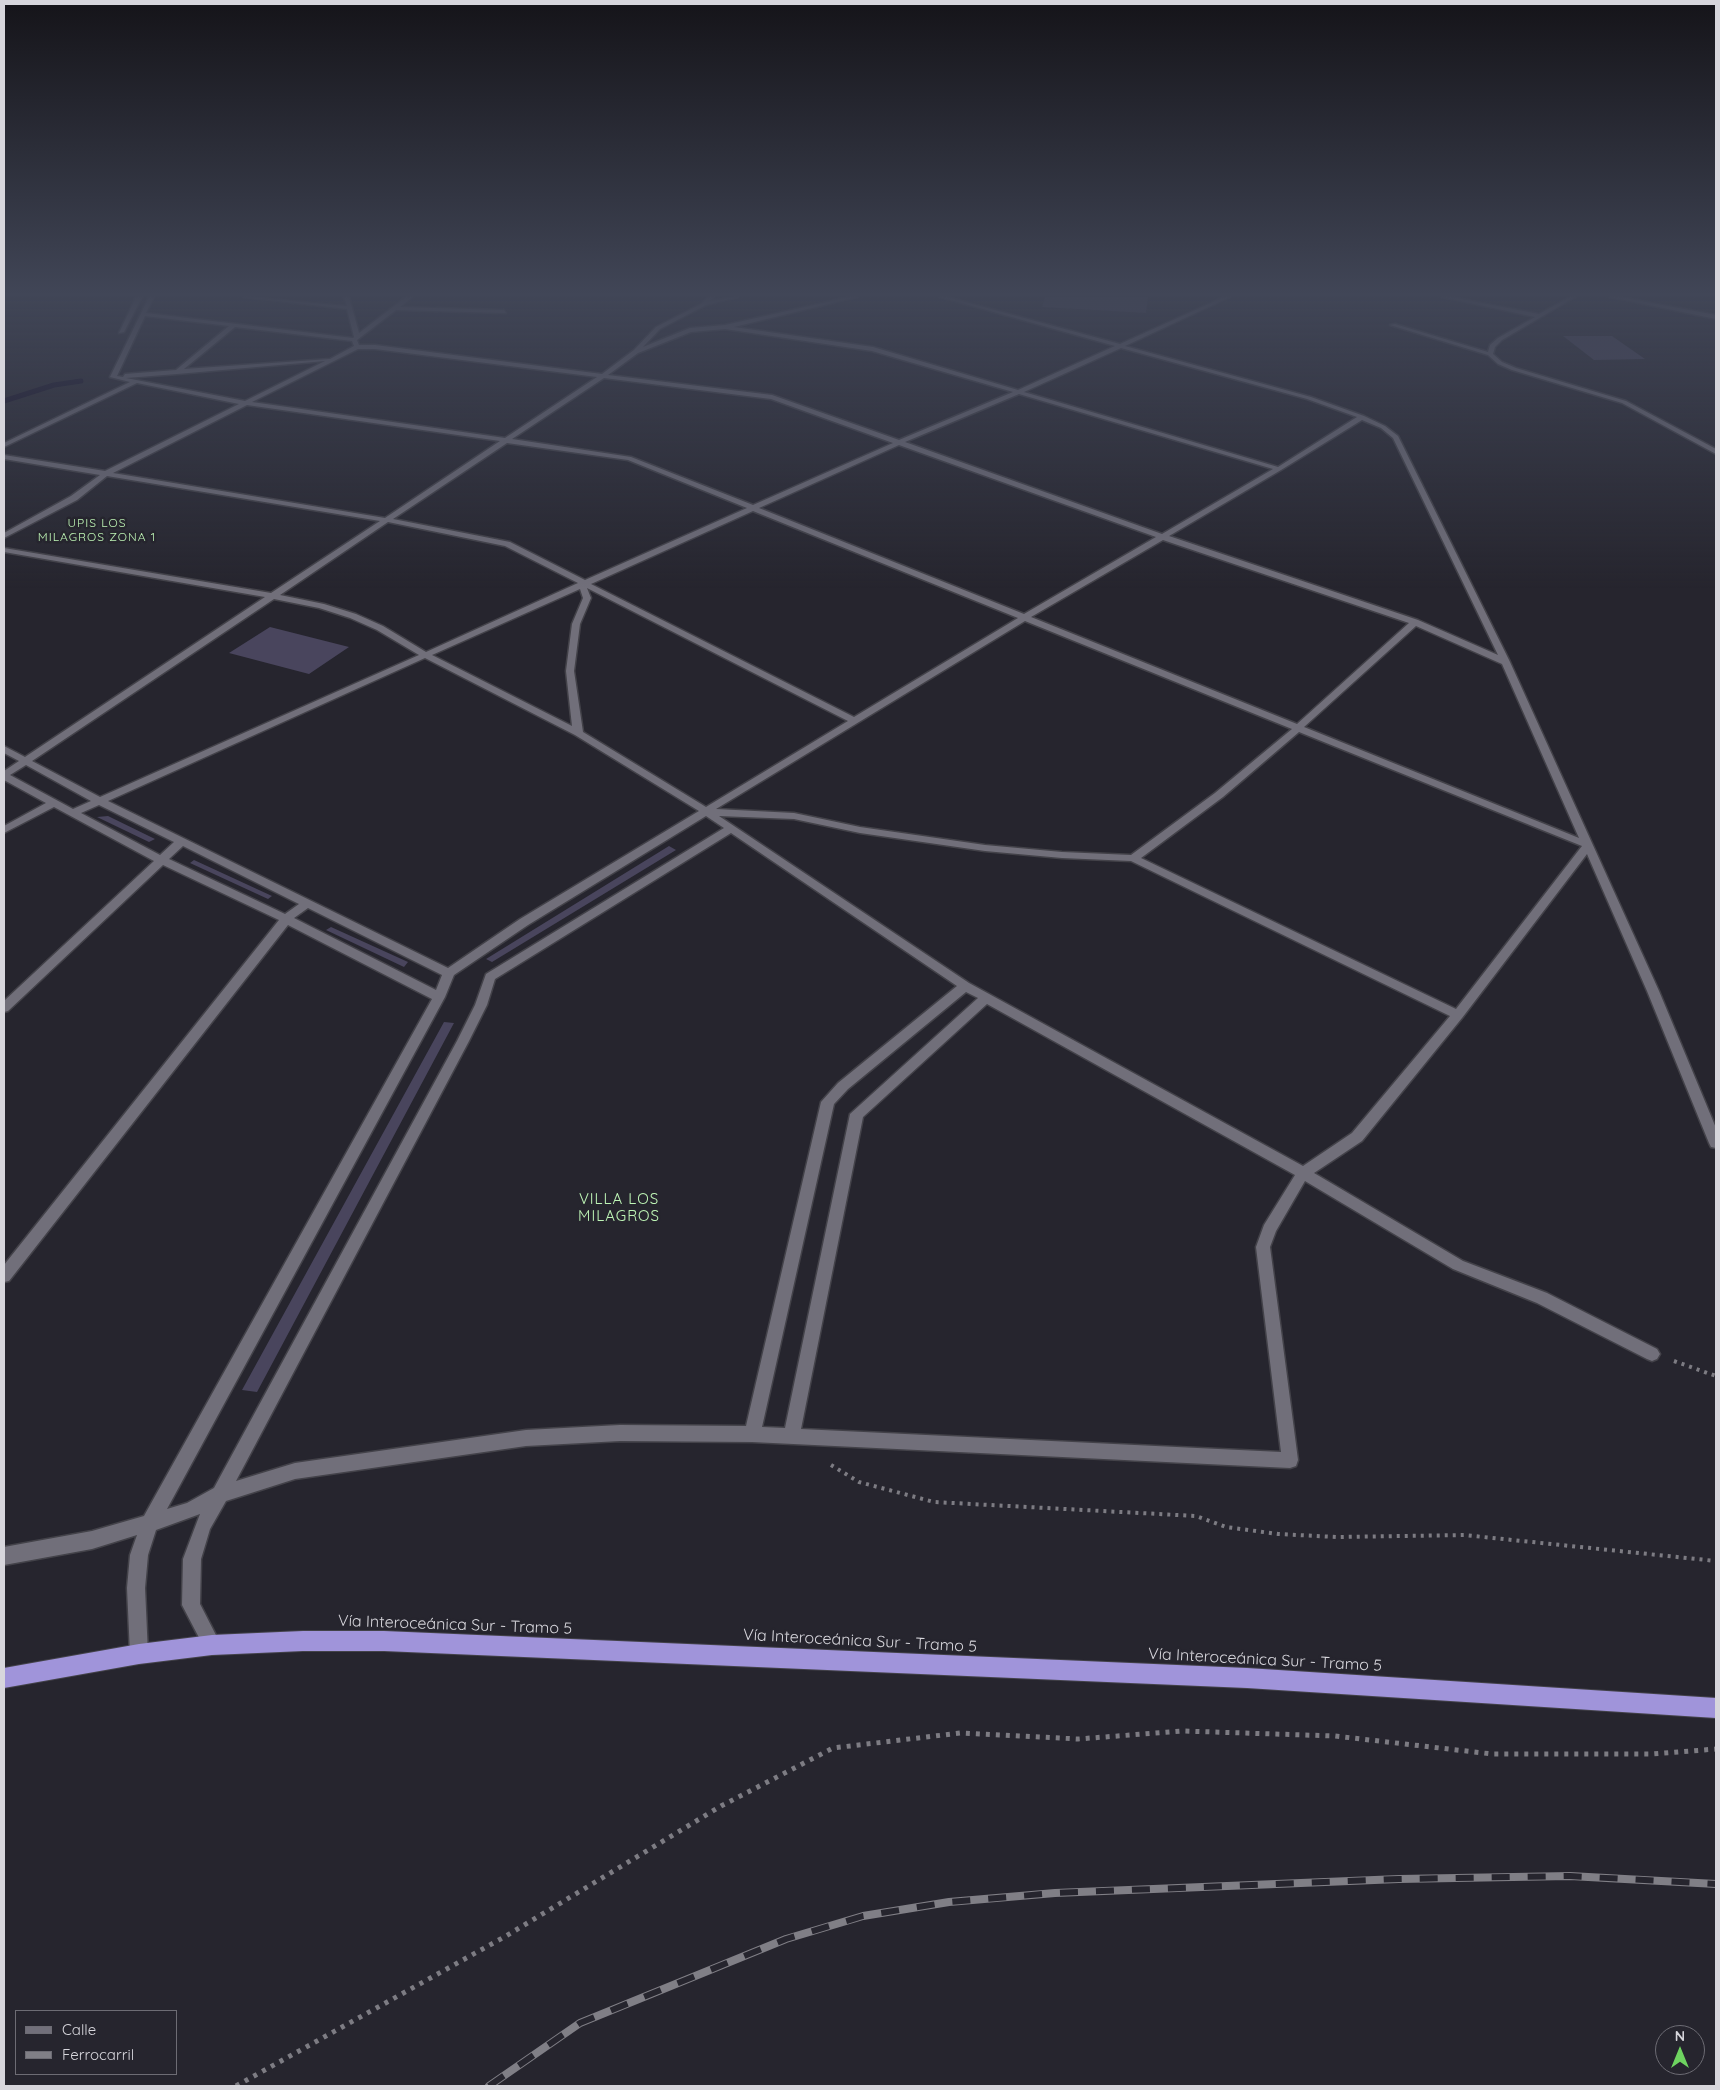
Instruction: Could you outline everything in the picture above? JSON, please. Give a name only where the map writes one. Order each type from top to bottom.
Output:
[{"type":"highway","name":"Vía Interoceánica Sur - Tramo 5","points":[[4,1678],[139,1654],[212,1645],[303,1640],[491,1644],[1247,1678],[1716,1708]]},
{"type":"street","points":[[4,445],[108,395]]},
{"type":"street","points":[[200,395],[245,403],[629,458],[1588,845]]},
{"type":"street","points":[[4,536],[88,489],[105,474],[262,395]]},
{"type":"street","points":[[439,997],[286,919],[161,860],[4,776],[575,395]]},
{"type":"street","points":[[753,395],[772,397],[1163,537],[1415,622],[1506,662]]},
{"type":"street","points":[[73,813],[427,656],[582,584],[754,509],[898,443],[1013,395]]},
{"type":"street","points":[[1028,395],[1279,469]]},
{"type":"street","points":[[1297,395],[1362,417],[1383,427],[1396,437],[1506,662],[1653,991],[1716,1143]]},
{"type":"street","points":[[1604,395],[1624,402],[1716,452]]},
{"type":"street","points":[[139,1654],[136,1588],[139,1555],[150,1524],[439,997],[449,973],[524,922],[1025,617],[1279,469],[1362,417]]},
{"type":"street","points":[[4,457],[387,520],[507,544],[582,584],[855,721]]},
{"type":"street","points":[[4,550],[273,596],[321,606],[353,616],[380,628],[427,656],[578,733],[707,812],[965,986],[986,998],[1303,1173],[1458,1264],[1542,1298],[1652,1354]]},
{"type":"street","points":[[578,733],[570,671],[576,624],[586,598],[582,584]]},
{"type":"street","points":[[1134,858],[1219,795],[1297,729],[1415,622]]},
{"type":"street","points":[[4,749],[100,801],[449,973]]},
{"type":"street","points":[[4,830],[54,803]]},
{"type":"street","points":[[707,812],[794,816],[860,830],[985,848],[1062,856],[1134,858],[1458,1015]]},
{"type":"street","points":[[212,1645],[191,1605],[192,1559],[203,1526],[467,1032],[481,1005],[490,977],[731,828]]},
{"type":"street","points":[[4,1008],[182,841]]},
{"type":"street","points":[[4,1556],[92,1540],[150,1524],[191,1510],[218,1495],[295,1471],[526,1438],[620,1433],[752,1434],[1290,1460],[1263,1247],[1269,1229],[1303,1173],[1357,1137],[1458,1015],[1588,845]]},
{"type":"street","points":[[4,1276],[286,919],[307,903]]},
{"type":"street","points":[[752,1434],[828,1102],[843,1086],[965,986]]},
{"type":"street","points":[[791,1436],[854,1120],[858,1114],[986,998]]},
{"type":"path","points":[[1652,1354],[1699,1368],[1716,1376]]},
{"type":"path","points":[[827,1463],[859,1482],[934,1502],[1196,1516],[1226,1527],[1278,1534],[1336,1537],[1464,1535],[1716,1561]]},
{"type":"path","points":[[236,2086],[506,1936],[722,1806],[834,1748],[960,1732],[1078,1739],[1183,1730],[1335,1736],[1492,1754],[1652,1754],[1716,1749]]},
{"type":"shaded area","points":[[270,627],[349,647],[309,674],[229,653]]},
{"type":"shaded area","points":[[108,816],[155,839],[149,842],[97,817]]},
{"type":"shaded area","points":[[669,846],[676,850],[492,962],[486,959]]},
{"type":"shaded area","points":[[194,860],[272,896],[268,899],[190,863]]},
{"type":"shaded area","points":[[331,927],[408,962],[404,967],[326,930]]},
{"type":"shaded area","points":[[444,1022],[454,1023],[257,1392],[242,1390]]},
{"type":"waterway","points":[[4,401],[24,395]]},
{"type":"railway","points":[[489,2086],[580,2023],[786,1939],[863,1916],[949,1902],[1055,1893],[1399,1879],[1570,1876],[1716,1884]]},
{"type":"district","name":"UPIS LOS MILAGROS ZONA 1","points":[[97,530]]},
{"type":"district","name":"VILLA LOS MILAGROS","points":[[619,1208]]}]
